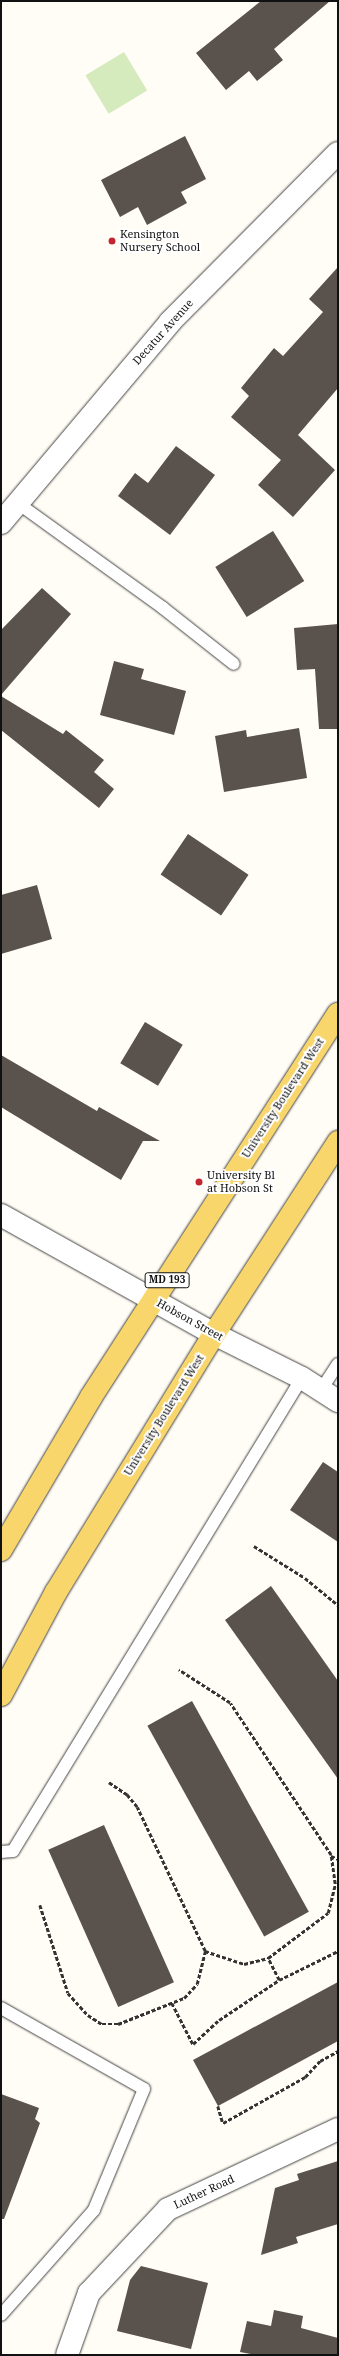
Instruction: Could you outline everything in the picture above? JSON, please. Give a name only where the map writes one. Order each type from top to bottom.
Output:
[{"type":"main road","name":"University Boulevard West","points":[[1,1550],[91,1397],[338,1014]]},
{"type":"main road","name":"University Boulevard West","points":[[1,1695],[56,1592],[214,1334],[338,1142]]},
{"type":"street","name":"Decatur Avenue","points":[[1,523],[170,322],[338,153]]},
{"type":"street","name":"Hobson Street","points":[[1,1215],[214,1334],[302,1378],[329,1396]]},
{"type":"street","name":"Luther Road","points":[[67,2355],[89,2292],[168,2209],[338,2129]]},
{"type":"lane","points":[[18,504],[163,608],[234,664]]},
{"type":"lane","points":[[329,1396],[338,1364]]},
{"type":"lane","points":[[1,1852],[13,1851],[302,1378]]},
{"type":"lane","points":[[1,2008],[144,2089],[94,2210],[1,2315]]},
{"type":"path","points":[[254,1546],[305,1578],[338,1605]]},
{"type":"path","points":[[179,1670],[230,1703],[331,1855],[335,1884],[328,1913],[268,1958],[244,1964],[205,1951]]},
{"type":"path","points":[[40,1905],[68,1993],[88,2015],[102,2024],[118,2024],[184,1998],[197,1984],[205,1951],[137,1807],[128,1795],[109,1784]]},
{"type":"path","points":[[331,1855],[338,1859]]},
{"type":"path","points":[[172,2003],[192,2044],[219,2020],[279,1980],[338,1952]]},
{"type":"path","points":[[268,1958],[279,1980]]},
{"type":"path","points":[[218,2106],[223,2123],[305,2077],[320,2061],[338,2052]]},
{"type":"green space","points":[[124,52],[147,91],[109,114],[85,75]]},
{"type":"building","points":[[261,1],[330,1],[274,49],[283,60],[257,81],[249,71],[226,90],[196,53]]},
{"type":"building","name":"Kensington Nursery School","points":[[185,136],[206,179],[181,192],[187,203],[147,225],[138,207],[120,217],[101,180]]},
{"type":"building","points":[[338,267],[338,388],[298,435],[335,470],[293,517],[258,485],[281,460],[231,417],[249,396],[241,388],[274,348],[283,356],[323,312],[309,299]]},
{"type":"building","points":[[176,446],[215,475],[170,535],[118,496],[135,473],[148,483]]},
{"type":"building","points":[[273,531],[304,581],[247,617],[215,567]]},
{"type":"building","points":[[42,588],[71,614],[1,695],[1,630]]},
{"type":"building","points":[[338,624],[338,729],[319,729],[315,669],[297,670],[294,628]]},
{"type":"building","points":[[114,661],[144,669],[141,679],[186,691],[174,735],[100,715]]},
{"type":"building","points":[[1,696],[63,734],[66,730],[104,760],[94,772],[114,789],[99,808],[1,730]]},
{"type":"building","points":[[299,728],[307,778],[224,792],[215,736],[246,730],[247,737]]},
{"type":"building","points":[[188,834],[249,875],[221,915],[161,875]]},
{"type":"building","points":[[37,885],[52,939],[1,954],[1,895]]},
{"type":"building","points":[[145,1022],[183,1045],[158,1086],[120,1063]]},
{"type":"building","points":[[1,1055],[97,1111],[99,1107],[160,1141],[143,1141],[121,1180],[1,1107]]},
{"type":"building","points":[[323,1462],[338,1472],[338,1542],[290,1510]]},
{"type":"building","points":[[271,1586],[338,1681],[338,1779],[225,1620]]},
{"type":"building","points":[[192,1701],[309,1912],[264,1937],[147,1726]]},
{"type":"building","points":[[104,1825],[174,1982],[118,2007],[48,1850]]},
{"type":"building","points":[[338,1982],[338,2041],[218,2106],[193,2060]]},
{"type":"building","points":[[1,2094],[39,2108],[35,2119],[40,2123],[4,2219],[1,2219]]},
{"type":"building","points":[[338,2161],[338,2224],[296,2237],[298,2243],[261,2255],[275,2188],[299,2180],[297,2174]]},
{"type":"building","points":[[141,2266],[208,2283],[191,2349],[117,2331],[130,2280]]},
{"type":"building","points":[[274,2310],[303,2316],[301,2328],[338,2338],[338,2355],[256,2355],[240,2352],[247,2321],[271,2326]]},
{"type":"place","name":"Kensington Nursery School","points":[[112,241]]},
{"type":"place","name":"University Bl at Hobson St","points":[[199,1182]]}]
